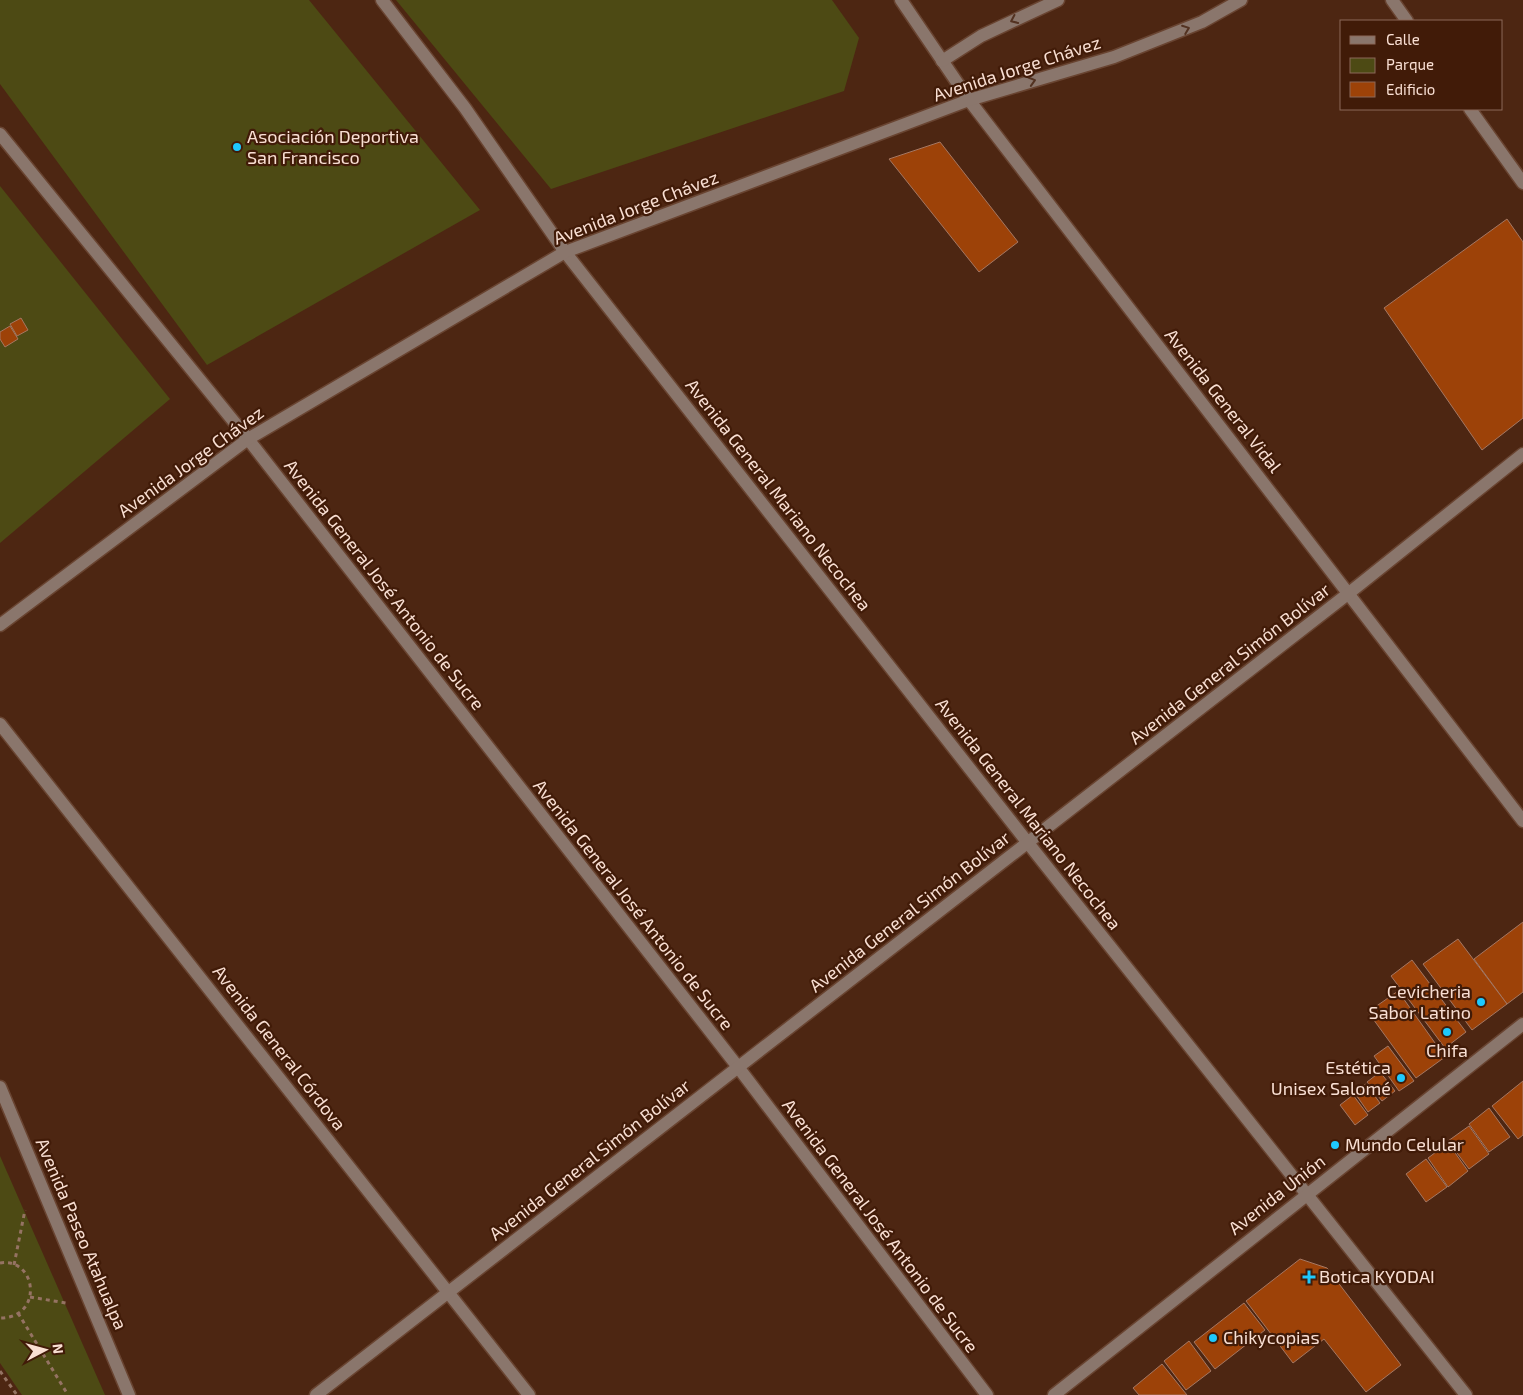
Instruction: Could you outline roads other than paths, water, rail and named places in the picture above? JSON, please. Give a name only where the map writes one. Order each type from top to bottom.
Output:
[{"type":"street","name":"Avenida General Mariano Necochea","points":[[382,0],[466,108],[565,252],[1028,842],[1466,1395]]},
{"type":"street","name":"Avenida General Vidal","points":[[901,0],[969,100],[1523,820]]},
{"type":"street","name":"Avenida Jorge Chávez","points":[[942,61],[981,36],[1058,0]]},
{"type":"street","name":"Avenida Jorge Chávez","points":[[0,624],[248,439],[565,252],[969,100],[1114,57],[1202,22],[1241,0]]},
{"type":"street","points":[[1392,0],[1406,20]]},
{"type":"street","points":[[1471,110],[1523,183]]},
{"type":"street","name":"Avenida General José Antonio de Sucre","points":[[0,134],[248,439],[738,1067],[987,1395]]},
{"type":"street","name":"Avenida General Simón Bolívar","points":[[316,1395],[1349,593],[1523,454]]},
{"type":"street","name":"Avenida General Córdova","points":[[0,724],[529,1395]]},
{"type":"street","name":"Avenida Unión","points":[[1054,1395],[1523,1024]]},
{"type":"street","name":"Avenida Paseo Atahualpa","points":[[0,1087],[130,1395]]},
{"type":"place","name":"Asociación Deportiva San Francisco","points":[[237,147]]},
{"type":"place","name":"Cevicheria Sabor Latino","points":[[1481,1002]]},
{"type":"place","name":"Chifa","points":[[1447,1032]]},
{"type":"place","name":"Estética Unisex Salomé","points":[[1401,1078]]},
{"type":"place","name":"Mundo Celular","points":[[1335,1145]]},
{"type":"place","name":"Botica KYODAI","points":[[1309,1277]]},
{"type":"place","name":"Chikycopias","points":[[1213,1338]]}]
